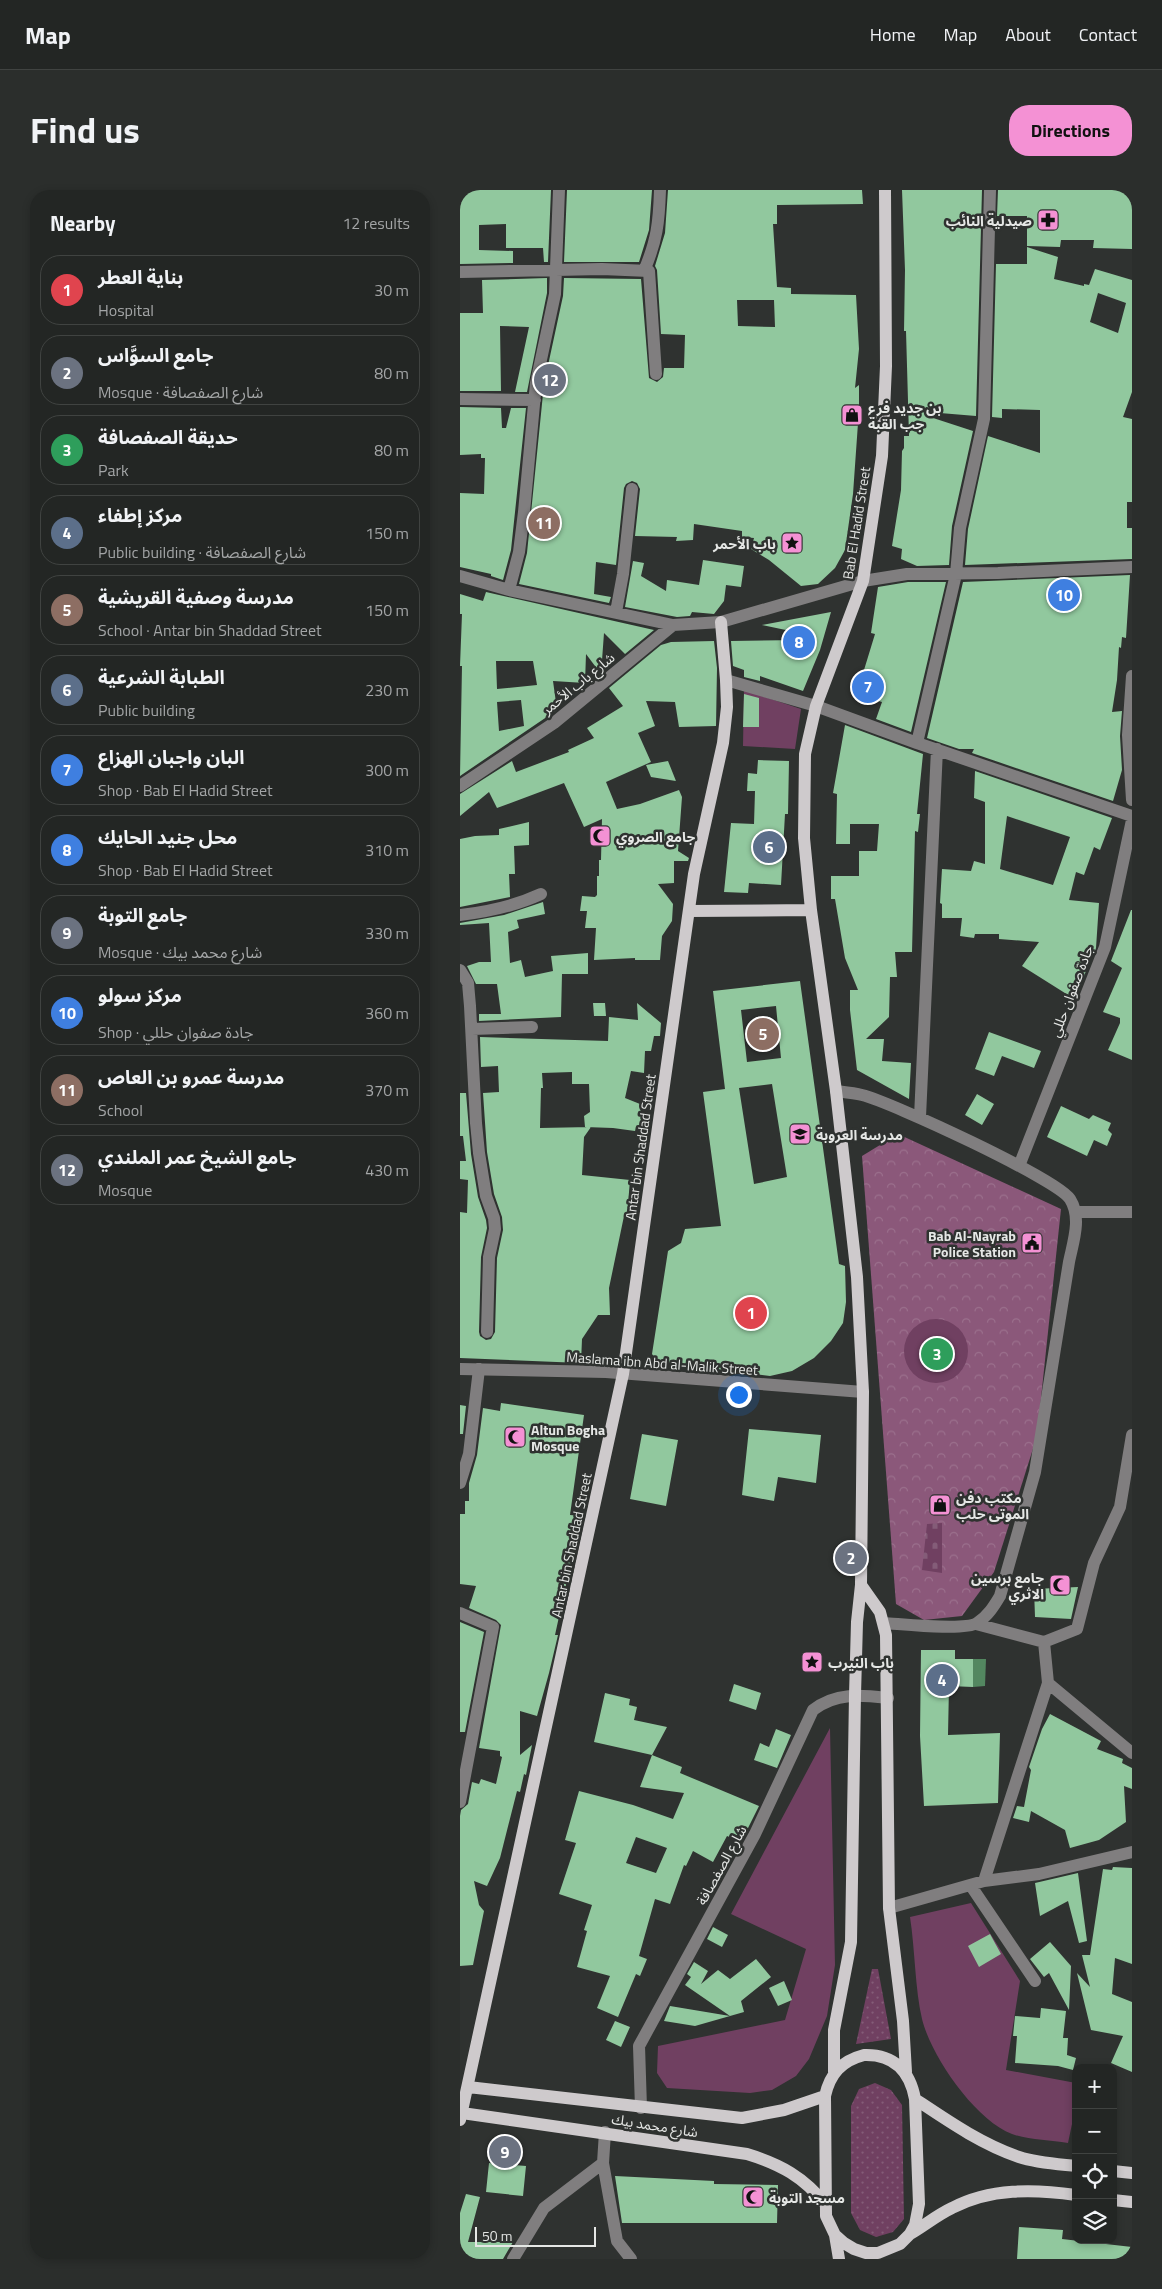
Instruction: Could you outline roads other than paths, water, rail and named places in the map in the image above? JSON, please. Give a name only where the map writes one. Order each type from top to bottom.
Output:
[{"type":"main road","name":"Bab El Hadid Street","points":[[834,2072],[834,2030],[851,1942],[857,1622],[861,1585],[863,1392],[858,1277],[836,1091],[810,910],[804,838],[805,754],[816,706],[863,581],[882,456],[886,366],[885,190]]},
{"type":"main road","name":"Antar bin Shaddad Street","points":[[461,2115],[464,2087],[623,1374],[694,874],[723,743],[727,707],[721,622]]},
{"type":"main road","points":[[689,911],[810,910]]},
{"type":"main road","points":[[861,1585],[875,1602],[884,1623],[888,1698],[889,1908],[903,2021],[906,2072]]},
{"type":"main road","points":[[839,2259],[835,2235],[830,2226],[826,2205],[825,2096],[834,2072],[852,2058],[876,2055],[892,2061],[906,2072],[913,2085],[916,2099],[919,2204],[918,2215],[910,2234]]},
{"type":"main road","name":"شارع محمد بيك","points":[[464,2087],[742,2118],[784,2110],[825,2096]]},
{"type":"main road","points":[[916,2099],[957,2127],[999,2149],[1021,2158],[1072,2165]]},
{"type":"main road","name":"شارع محمد بيك","points":[[461,2115],[605,2132],[747,2154],[765,2160],[799,2177],[814,2189],[826,2205]]},
{"type":"main road","points":[[1117,2170],[1132,2172]]},
{"type":"main road","points":[[835,2235],[854,2250],[878,2253],[900,2244],[910,2234],[951,2208],[984,2196],[1018,2191],[1072,2195]]},
{"type":"main road","points":[[1117,2200],[1132,2202]]},
{"type":"main road","points":[[899,2259],[900,2244]]},
{"type":"street","points":[[510,590],[519,552],[543,342],[555,294],[559,190]]},
{"type":"street","points":[[644,271],[655,243],[660,216],[660,190]]},
{"type":"street","points":[[917,743],[956,574],[960,528],[984,419],[990,190]]},
{"type":"street","points":[[460,272],[602,268],[649,271],[656,374]]},
{"type":"street","points":[[460,399],[535,400]]},
{"type":"street","points":[[616,612],[624,574],[632,489]]},
{"type":"street","points":[[460,576],[510,590],[673,625],[721,622],[863,581],[907,574],[956,574],[1132,567]]},
{"type":"street","name":"شارع باب الأحمر","points":[[460,786],[554,723],[673,625]]},
{"type":"street","points":[[1132,676],[1128,735],[1132,800]]},
{"type":"street","points":[[726,680],[816,706],[917,743],[1132,816]]},
{"type":"street","points":[[920,1117],[937,749]]},
{"type":"street","name":"جادة صفوان حللي","points":[[1019,1166],[1105,947],[1132,820]]},
{"type":"street","points":[[460,915],[506,906],[541,894]]},
{"type":"street","points":[[460,970],[468,983],[476,1123],[486,1196],[494,1218],[495,1229],[490,1257],[487,1332]]},
{"type":"street","points":[[472,1029],[532,1027]]},
{"type":"street","points":[[836,1091],[862,1095],[920,1117],[1019,1166],[1056,1186],[1069,1198],[1075,1212],[1075,1233],[1035,1472],[1000,1596],[990,1612],[976,1624]]},
{"type":"street","points":[[1075,1212],[1132,1212]]},
{"type":"street","name":"Maslama ibn Abd al-Malik Street","points":[[460,1369],[623,1374],[863,1392]]},
{"type":"street","points":[[460,1483],[469,1454],[479,1369]]},
{"type":"street","points":[[884,1623],[960,1626],[976,1624],[1044,1642],[1077,1629],[1094,1563],[1128,1486],[1132,1435]]},
{"type":"street","points":[[460,1613],[493,1627],[460,1802]]},
{"type":"street","points":[[984,1881],[1048,1683],[1044,1642]]},
{"type":"street","points":[[1048,1683],[1132,1753]]},
{"type":"street","name":"شارع الصفصافة","points":[[641,2108],[639,2046],[755,1834],[813,1710],[824,1701],[855,1695],[888,1698]]},
{"type":"street","points":[[889,1908],[984,1881],[1039,1874],[1132,1852]]},
{"type":"street","points":[[971,1886],[1035,1981]]},
{"type":"street","points":[[605,2132],[603,2163],[617,2241],[631,2259]]},
{"type":"street","points":[[513,2259],[544,2208],[603,2163]]},
{"type":"place","name":"صيدلية النائب","points":[[1048,220]]},
{"type":"place","name":"جامع الشيخ عمر الملندي","points":[[550,380]]},
{"type":"place","name":"بن جديد فرع جب القبة","points":[[852,415]]},
{"type":"place","name":"مدرسة عمرو بن العاص","points":[[544,523]]},
{"type":"place","name":"باب الأحمر","points":[[792,543]]},
{"type":"place","name":"مركز سولو","points":[[1064,595]]},
{"type":"place","name":"محل جنيد الحايك","points":[[799,642]]},
{"type":"place","name":"البان واجبان الهزاع","points":[[868,687]]},
{"type":"place","name":"جامع الصروي","points":[[600,836]]},
{"type":"place","name":"الطبابة الشرعية","points":[[769,847]]},
{"type":"place","name":"مدرسة وصفية القريشية","points":[[763,1034]]},
{"type":"place","name":"مدرسة العروبة","points":[[800,1134]]},
{"type":"place","name":"Bab Al-Nayrab Police Station","points":[[1032,1243]]},
{"type":"place","name":"بناية العطر","points":[[751,1313]]},
{"type":"place","name":"حديقة الصفصافة","points":[[937,1354]]},
{"type":"place","name":"Altun Bogha Mosque","points":[[515,1437]]},
{"type":"place","name":"مكتب دفن الموتى حلب","points":[[940,1505]]},
{"type":"place","name":"جامع السوَّاس","points":[[851,1558]]},
{"type":"place","name":"جامع برسين الاثري","points":[[1060,1585]]},
{"type":"place","name":"باب النيرب","points":[[812,1662]]},
{"type":"place","name":"مركز إطفاء","points":[[942,1680]]},
{"type":"place","name":"جامع التوبة","points":[[505,2152]]},
{"type":"place","name":"مسجد التوبة","points":[[753,2197]]}]
